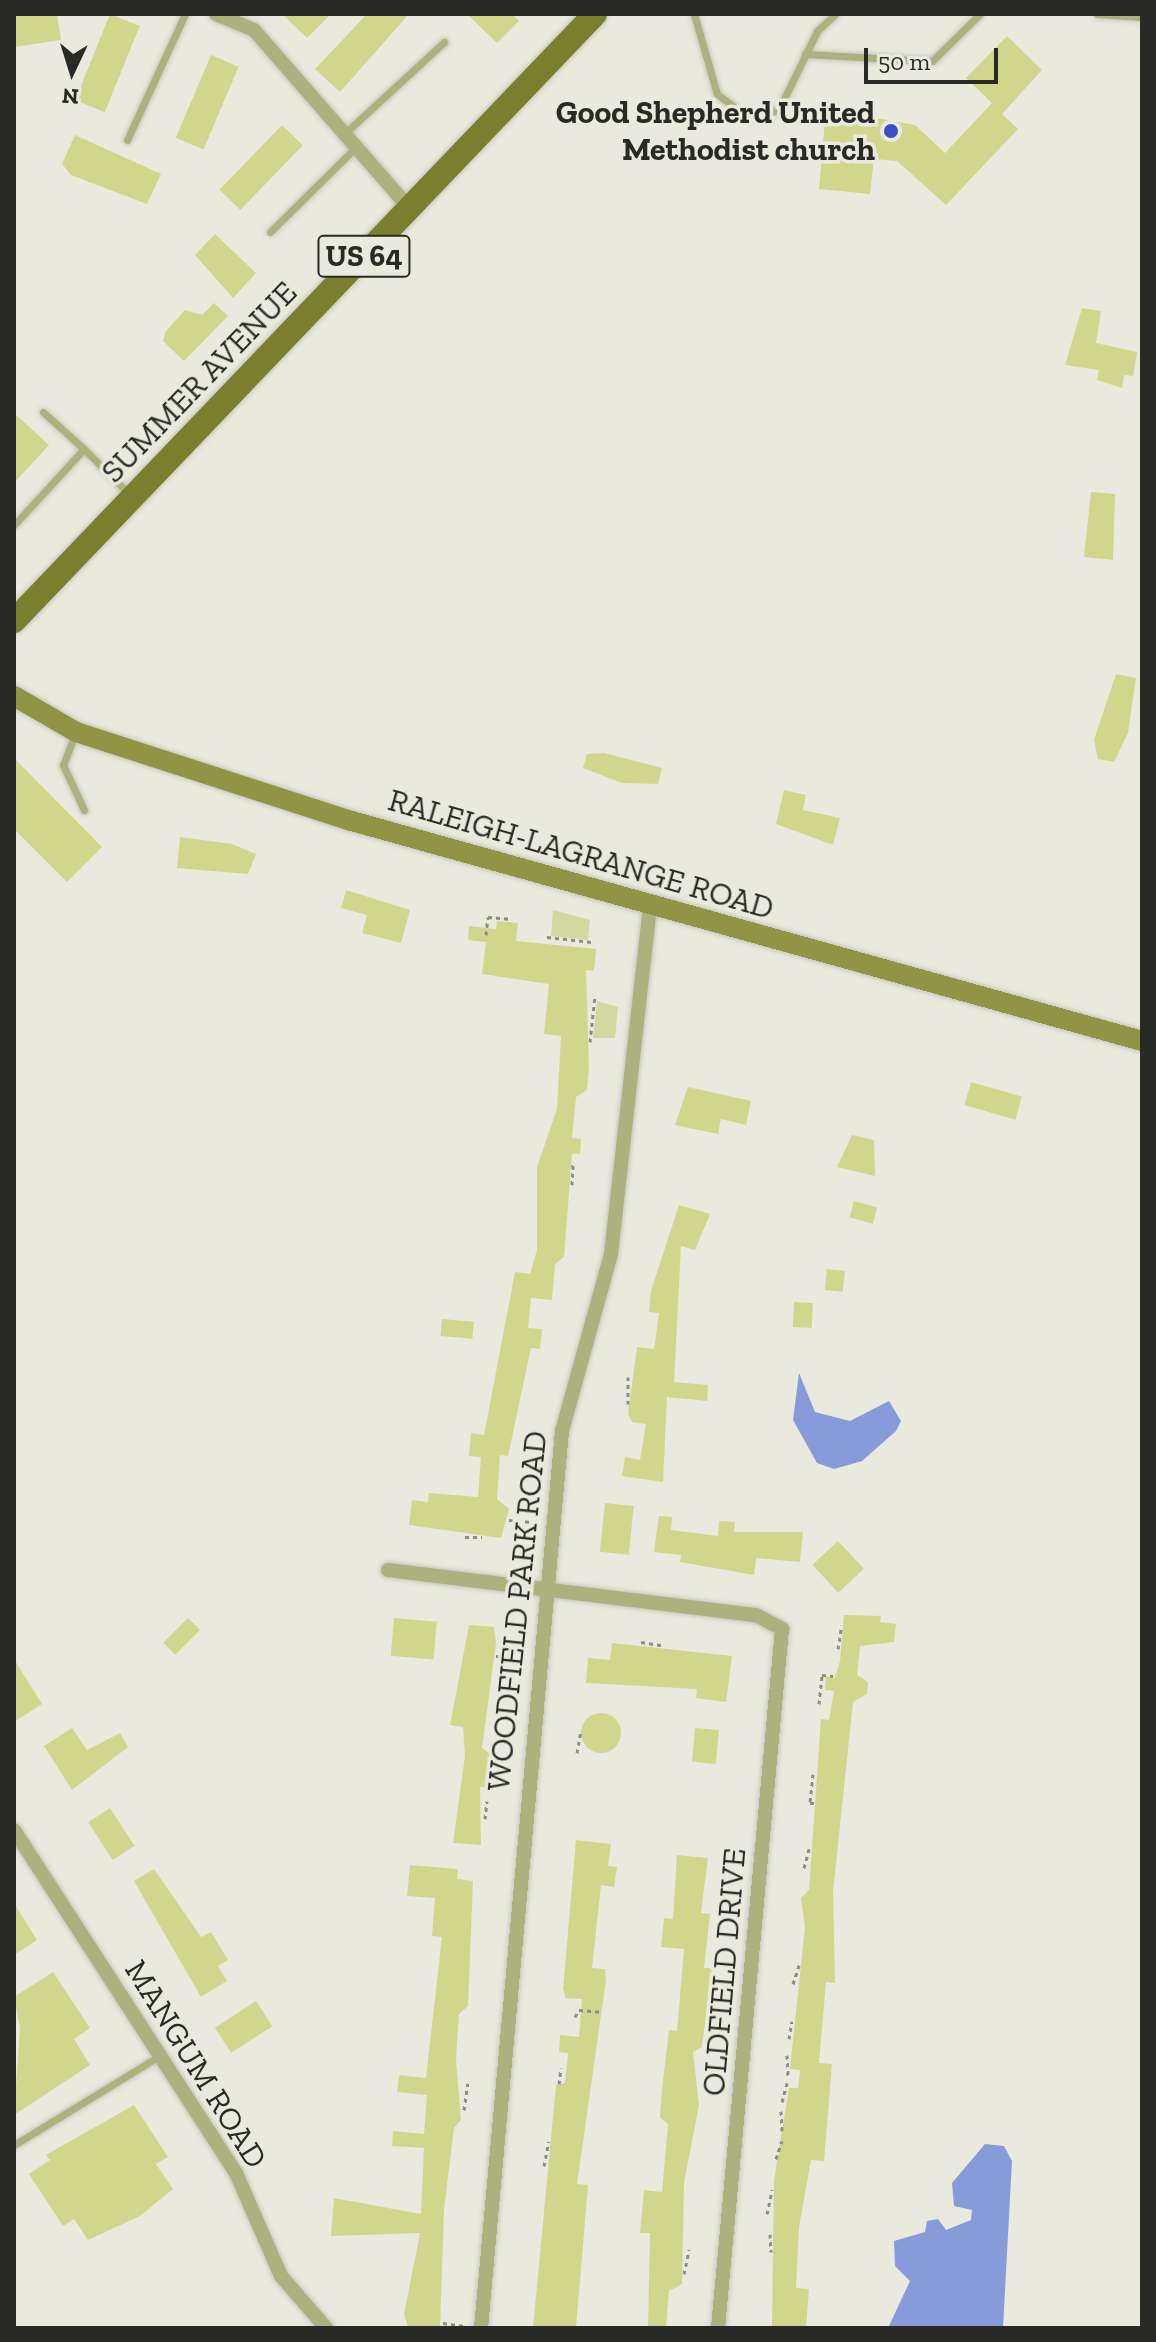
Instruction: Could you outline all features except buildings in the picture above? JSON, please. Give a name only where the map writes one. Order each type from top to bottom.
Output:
[{"type":"main road","name":"SUMMER AVENUE","points":[[14,621],[595,14]]},
{"type":"main road","name":"RALEIGH-LAGRANGE ROAD","points":[[14,696],[76,732],[650,906],[1142,1041]]},
{"type":"street","points":[[216,14],[254,30],[410,209]]},
{"type":"street","name":"WOODFIELD PARK ROAD","points":[[481,2328],[564,1418],[616,1226],[650,906]]},
{"type":"street","points":[[388,1570],[546,1589]]},
{"type":"street","name":"OLDFIELD DRIVE","points":[[546,1589],[777,1622],[783,1652],[718,2328]]},
{"type":"street","name":"MANGUM ROAD","points":[[14,1830],[20,1854],[162,2055],[236,2173],[281,2276],[326,2328]]},
{"type":"lane","points":[[127,140],[185,14]]},
{"type":"lane","points":[[694,14],[717,94],[747,117],[780,107],[805,54],[835,14]]},
{"type":"lane","points":[[805,54],[932,61],[980,14]]},
{"type":"lane","points":[[1097,14],[1142,17]]},
{"type":"lane","points":[[344,134],[444,42]]},
{"type":"lane","points":[[270,232],[356,147]]},
{"type":"lane","points":[[43,412],[133,498]]},
{"type":"lane","points":[[14,525],[84,449]]},
{"type":"lane","points":[[76,732],[63,765],[84,810]]},
{"type":"lane","points":[[14,2145],[162,2055]]},
{"type":"path","points":[[486,935],[488,917],[509,919]]},
{"type":"path","points":[[547,937],[592,942]]},
{"type":"path","points":[[590,1042],[595,996]]},
{"type":"path","points":[[572,1185],[573,1164]]},
{"type":"path","points":[[628,1377],[628,1404]]},
{"type":"path","points":[[509,1520],[534,1522]]},
{"type":"path","points":[[465,1537],[482,1537]]},
{"type":"path","points":[[838,1649],[842,1625]]},
{"type":"path","points":[[641,1642],[665,1646]]},
{"type":"path","points":[[496,1656],[521,1658]]},
{"type":"path","points":[[819,1704],[822,1675],[833,1676]]},
{"type":"path","points":[[577,1753],[581,1731]]},
{"type":"path","points":[[813,1774],[810,1803],[816,1803]]},
{"type":"path","points":[[485,1819],[487,1801]]},
{"type":"path","points":[[804,1868],[809,1849]]},
{"type":"path","points":[[793,1984],[799,1965]]},
{"type":"path","points":[[575,2017],[579,2010],[600,2012]]},
{"type":"path","points":[[789,2039],[792,2021]]},
{"type":"path","points":[[787,2055],[788,2076]]},
{"type":"path","points":[[559,2084],[561,2068]]},
{"type":"path","points":[[464,2110],[468,2083]]},
{"type":"path","points":[[782,2102],[787,2083]]},
{"type":"path","points":[[781,2111],[782,2131]]},
{"type":"path","points":[[544,2166],[549,2141]]},
{"type":"path","points":[[776,2159],[782,2141]]},
{"type":"path","points":[[767,2214],[772,2190]]},
{"type":"path","points":[[770,2234],[771,2252]]},
{"type":"path","points":[[684,2274],[689,2250]]},
{"type":"path","points":[[443,2323],[464,2326]]},
{"type":"green space","points":[[553,910],[590,920],[588,940],[551,936]]},
{"type":"green space","points":[[597,1001],[618,1007],[615,1038],[593,1038]]},
{"type":"water","points":[[799,1373],[815,1412],[850,1421],[889,1401],[901,1421],[896,1431],[862,1461],[834,1469],[817,1463],[793,1420]]},
{"type":"water","points":[[985,2144],[1004,2146],[1012,2161],[1003,2328],[888,2328],[910,2281],[895,2266],[894,2241],[925,2232],[927,2221],[938,2219],[946,2230],[971,2220],[972,2210],[954,2206],[952,2183]]},
{"type":"place","name":"Good Shepherd United Methodist church","points":[[891,131]]}]
